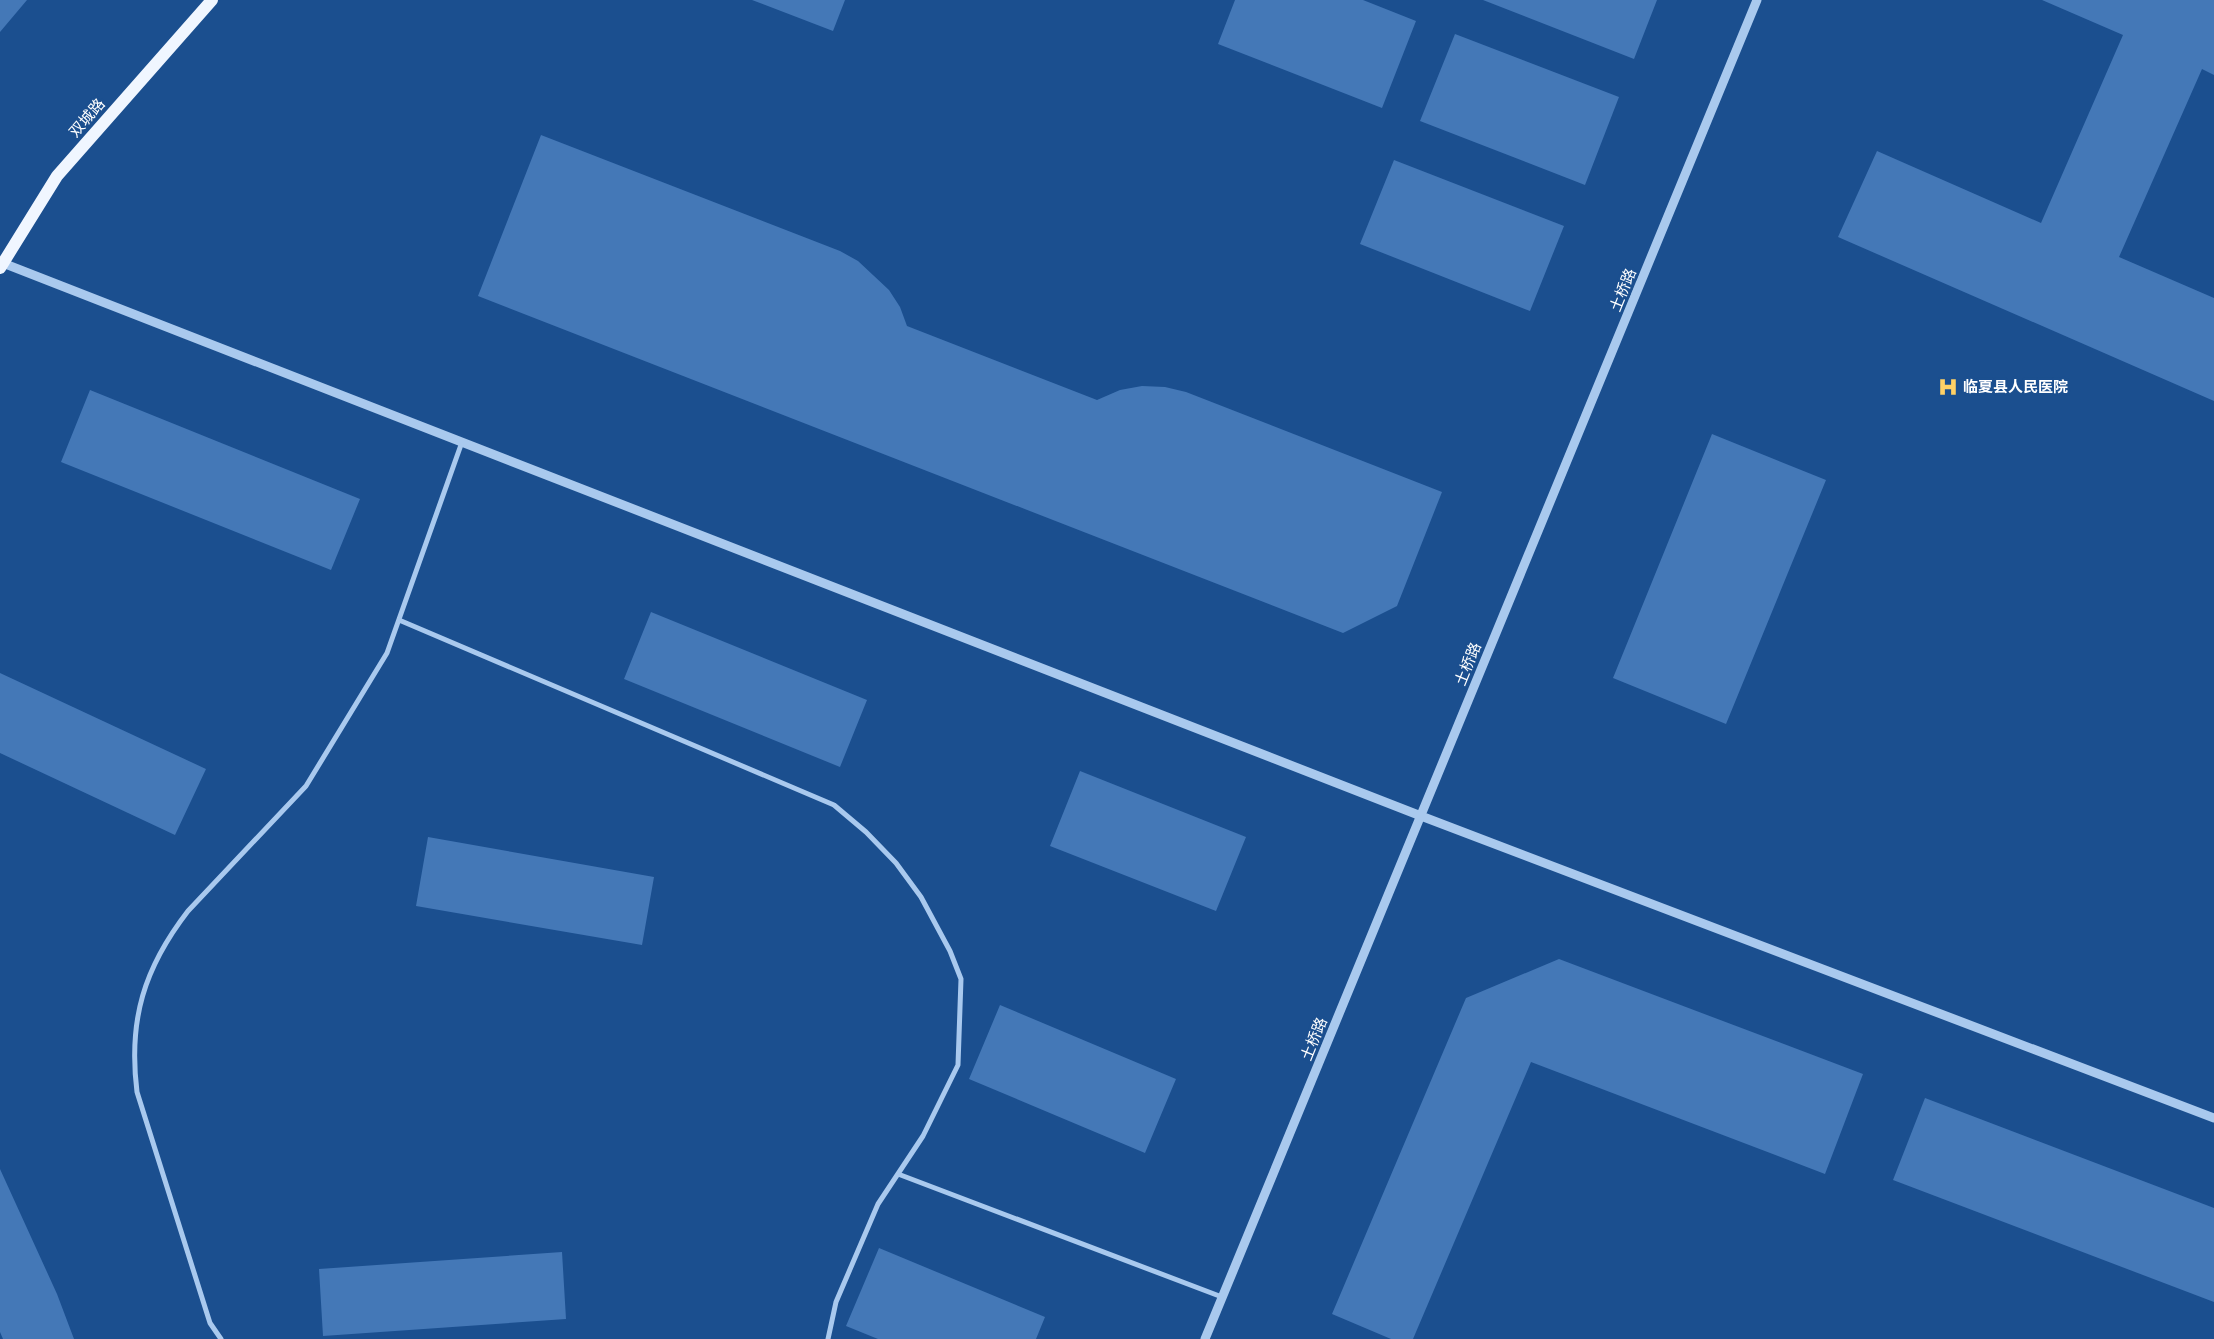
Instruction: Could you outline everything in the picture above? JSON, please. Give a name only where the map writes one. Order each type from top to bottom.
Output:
[{"type":"main road","name":"双城路","points":[[1,264],[57,176],[212,0]]},
{"type":"street","name":"土桥路","points":[[1205,1339],[1757,0]]},
{"type":"street","points":[[1,264],[462,441],[1420,816],[2214,1118]]},
{"type":"street","points":[[221,1339],[210,1323],[137,1092],[133,1064],[138,1008],[146,981],[157,956],[171,932],[188,911],[306,786],[387,653],[462,441]]},
{"type":"street","points":[[399,620],[834,805],[866,832],[896,863],[921,897],[937,924],[961,979],[958,1065],[923,1136],[878,1204],[836,1302],[828,1339]]},
{"type":"street","points":[[898,1174],[1222,1297]]},
{"type":"building","points":[[0,0],[27,0],[0,32]]},
{"type":"building","points":[[752,0],[845,0],[833,31]]},
{"type":"building","points":[[1235,0],[1363,0],[1416,21],[1382,108],[1218,44]]},
{"type":"building","points":[[1483,0],[1657,0],[1634,59]]},
{"type":"building","points":[[2042,0],[2214,0],[2214,75],[2202,69],[2119,257],[2214,298],[2214,401],[1838,237],[1877,151],[2041,223],[2123,35]]},
{"type":"building","points":[[1455,34],[1619,97],[1585,185],[1420,121]]},
{"type":"building","points":[[541,135],[840,251],[858,261],[889,290],[900,307],[907,326],[1097,400],[1120,390],[1142,386],[1165,387],[1186,392],[1442,492],[1397,606],[1343,633],[478,296]]},
{"type":"building","points":[[1394,160],[1564,226],[1530,311],[1360,244]]},
{"type":"building","points":[[90,390],[360,499],[331,570],[61,462]]},
{"type":"building","points":[[1712,434],[1826,480],[1726,724],[1613,678]]},
{"type":"building","points":[[651,612],[867,700],[840,767],[624,679]]},
{"type":"building","points":[[0,673],[206,769],[175,835],[0,753]]},
{"type":"building","points":[[1080,771],[1246,837],[1216,911],[1050,846]]},
{"type":"building","points":[[428,837],[654,877],[642,945],[416,906]]},
{"type":"building","points":[[1559,959],[1863,1074],[1825,1174],[1531,1062],[1413,1339],[1391,1339],[1332,1314],[1466,998]]},
{"type":"building","points":[[1000,1005],[1176,1079],[1145,1153],[969,1079]]},
{"type":"building","points":[[1925,1098],[2214,1208],[2214,1302],[1893,1180]]},
{"type":"building","points":[[0,1169],[57,1294],[74,1339],[3,1339],[0,1332]]},
{"type":"building","points":[[879,1248],[1045,1317],[1036,1339],[878,1339],[846,1326]]},
{"type":"building","points":[[562,1252],[566,1319],[323,1336],[319,1269]]},
{"type":"place","name":"临夏县人民医院","points":[[1948,387]]}]
